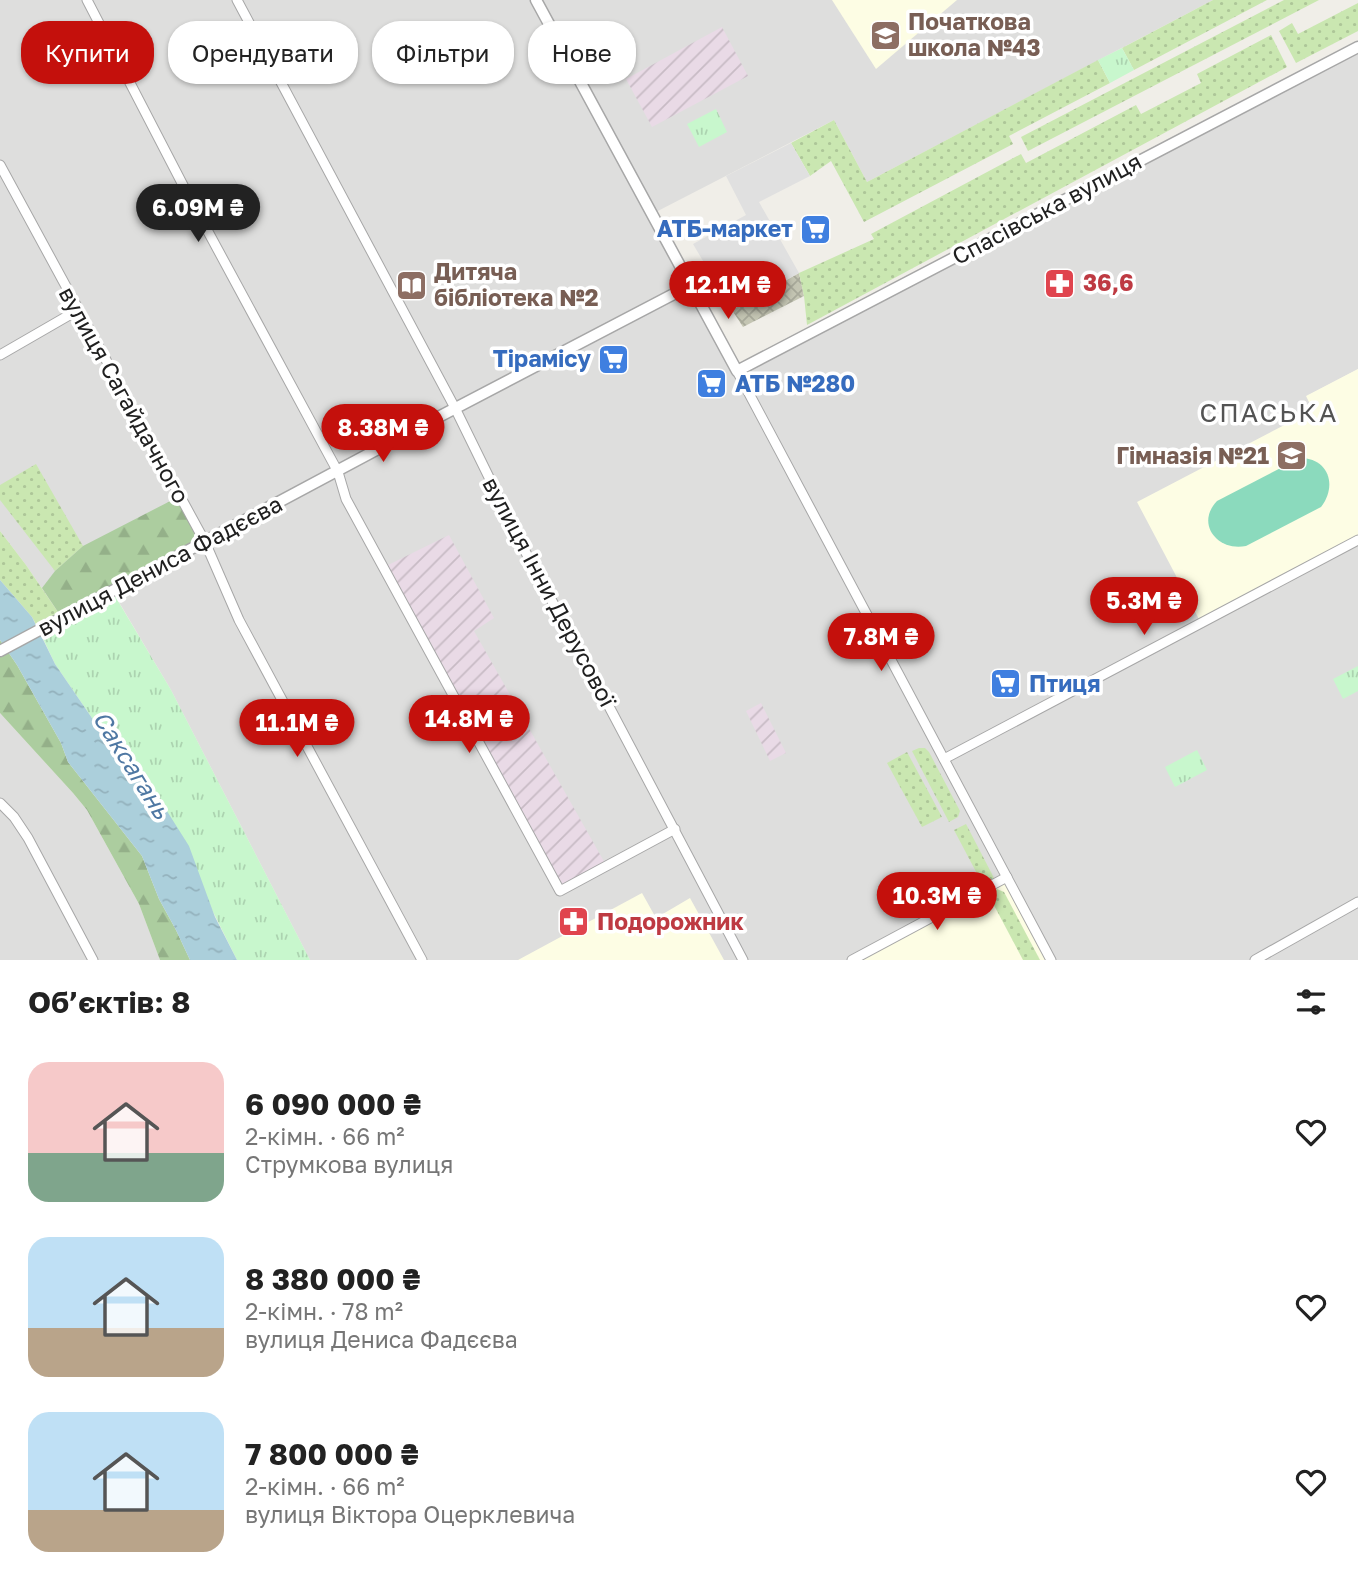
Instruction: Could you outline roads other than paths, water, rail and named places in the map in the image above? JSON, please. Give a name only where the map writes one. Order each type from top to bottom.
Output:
[{"type":"street","points":[[87,0],[338,471],[346,499],[560,891],[675,829]]},
{"type":"street","name":"вулиця Інни Дерусової","points":[[237,0],[455,408],[529,559],[596,680],[743,960]]},
{"type":"street","points":[[536,0],[1051,960]]},
{"type":"street","name":"Спасівська вулиця","points":[[737,371],[1358,47]]},
{"type":"street","name":"вулиця Сагайдачного","points":[[0,165],[205,542],[239,620],[422,960]]},
{"type":"street","name":"вулиця Дениса Фадєєва","points":[[0,651],[691,285]]},
{"type":"street","points":[[0,355],[78,310]]},
{"type":"street","points":[[944,760],[1358,540]]},
{"type":"street","points":[[0,803],[14,817],[28,838],[93,960]]},
{"type":"street","points":[[852,960],[1007,877]]},
{"type":"street","points":[[1255,960],[1358,902]]},
{"type":"water","name":"Саксагань","points":[[0,580],[32,617],[55,664],[96,724],[148,781],[189,846],[215,917],[237,960],[190,960],[159,899],[142,856],[68,762],[61,743],[0,640]]},
{"type":"place","name":"Початкова школа №43","points":[[885,35]]},
{"type":"place","name":"АТБ-маркет","points":[[816,229]]},
{"type":"place","name":"36,6","points":[[1060,283]]},
{"type":"place","name":"Дитяча бібліотека №2","points":[[411,285]]},
{"type":"place","name":"Тірамісу","points":[[614,359]]},
{"type":"place","name":"АТБ №280","points":[[712,384]]},
{"type":"place","name":"Гімназія №21","points":[[1292,456]]},
{"type":"place","name":"Птиця","points":[[1006,684]]},
{"type":"place","name":"Подорожник","points":[[574,922]]},
{"type":"district","name":"СПАСЬКА","points":[[1269,413]]}]
